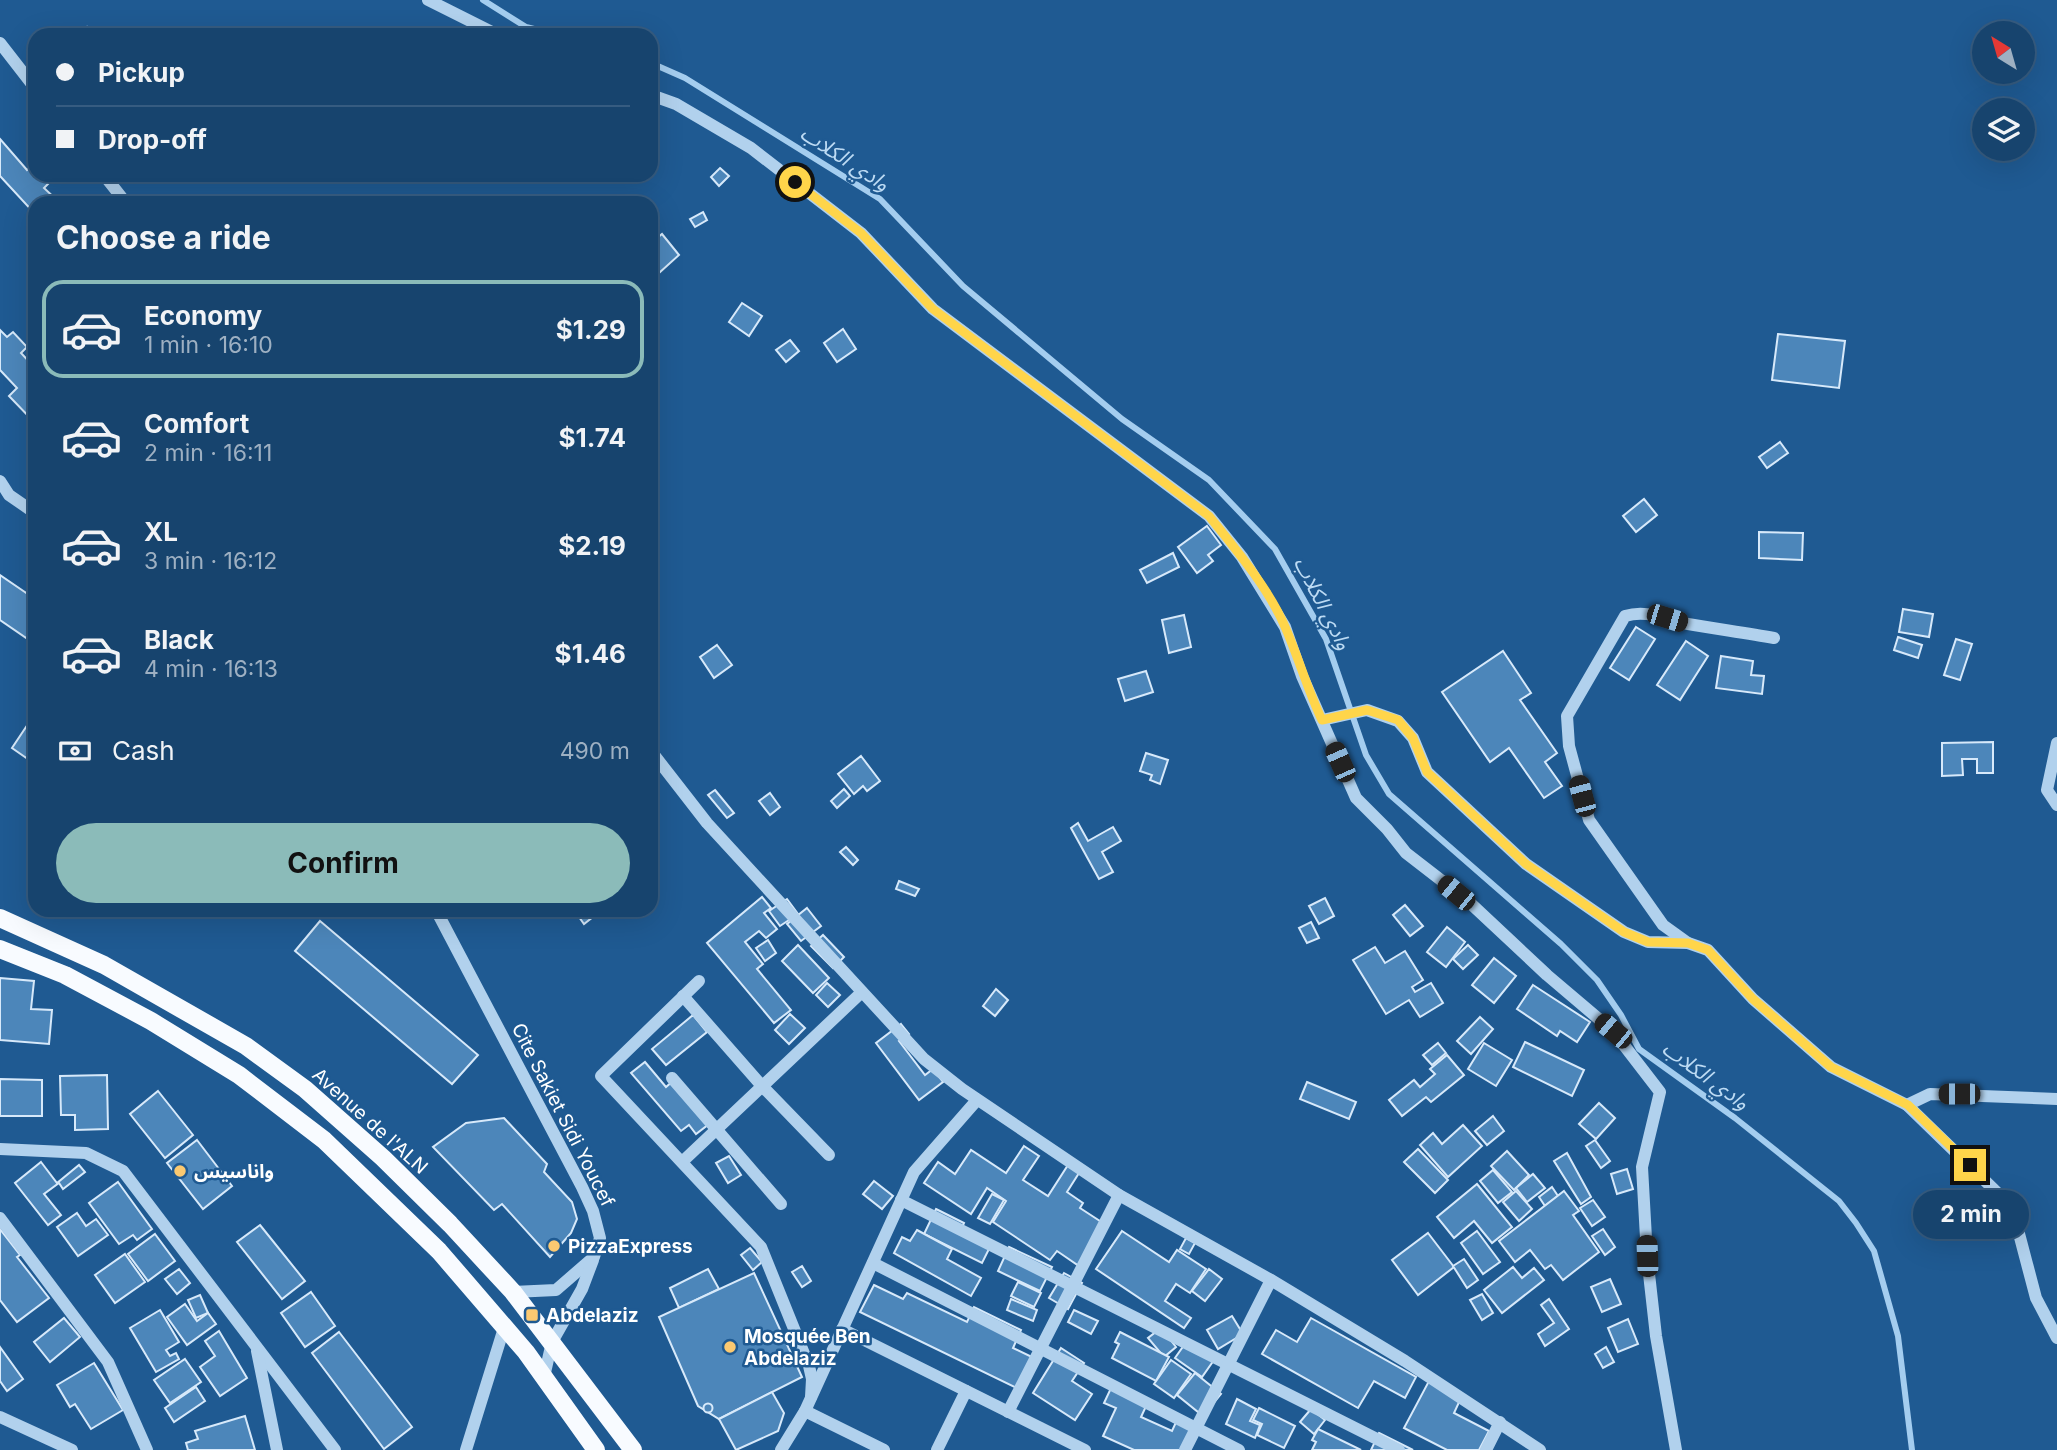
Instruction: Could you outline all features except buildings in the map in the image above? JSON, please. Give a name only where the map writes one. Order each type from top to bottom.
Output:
[{"type":"main road","name":"Avenue de l'ALN","points":[[0,918],[104,965],[246,1046],[305,1089],[383,1158],[450,1224],[513,1292],[633,1450]]},
{"type":"main road","points":[[0,949],[65,975],[151,1021],[239,1075],[333,1148],[439,1251],[526,1352],[596,1450]]},
{"type":"street","points":[[428,0],[484,28]]},
{"type":"street","points":[[0,43],[28,79]]},
{"type":"street","points":[[658,98],[676,104],[751,148],[861,233],[933,309],[1209,516],[1242,557],[1285,627],[1302,676],[1356,798],[1406,853],[1468,901],[1547,975],[1613,1031],[1660,1092],[1642,1167],[1647,1256],[1656,1336],[1676,1450]]},
{"type":"street","points":[[110,182],[120,196]]},
{"type":"street","points":[[0,481],[5,498],[28,510]]},
{"type":"street","points":[[1774,638],[1684,624],[1650,613],[1625,616],[1567,716],[1569,746],[1589,820],[1663,925],[1688,943],[1708,950],[1753,999],[1831,1067],[1908,1105],[2012,1207],[2036,1298],[2057,1338]]},
{"type":"street","points":[[1322,720],[1367,710],[1398,720],[1413,738],[1427,772],[1526,864],[1624,932],[1648,942],[1688,943]]},
{"type":"street","points":[[2057,743],[2047,790],[2057,805]]},
{"type":"street","points":[[658,760],[707,823],[924,1059],[977,1100],[1119,1195],[1271,1280],[1500,1422],[1540,1450]]},
{"type":"street","name":"Cite Sakiet Sidi Youcef","points":[[440,917],[582,1186],[593,1211],[600,1238],[582,1289],[552,1342],[544,1377]]},
{"type":"street","points":[[699,981],[601,1076],[761,1247],[809,1366],[812,1379],[811,1397]]},
{"type":"street","points":[[682,1162],[862,992]]},
{"type":"street","points":[[684,996],[762,1086],[829,1155]]},
{"type":"street","points":[[671,1079],[781,1204]]},
{"type":"street","points":[[1908,1105],[1930,1094],[2057,1099]]},
{"type":"street","points":[[781,1450],[805,1410],[914,1172],[977,1100]]},
{"type":"street","points":[[0,1149],[86,1153],[123,1171],[335,1450]]},
{"type":"street","points":[[1008,1412],[1119,1195]]},
{"type":"street","points":[[901,1200],[1399,1450]]},
{"type":"street","points":[[0,1218],[108,1362],[147,1450]]},
{"type":"street","points":[[513,1292],[556,1290],[594,1257]]},
{"type":"street","points":[[873,1262],[1239,1450]]},
{"type":"street","points":[[1185,1450],[1271,1280]]},
{"type":"street","points":[[466,1450],[503,1328]]},
{"type":"street","points":[[842,1329],[1085,1450]]},
{"type":"street","points":[[255,1345],[278,1450]]},
{"type":"street","points":[[937,1450],[966,1391]]},
{"type":"street","points":[[805,1410],[884,1450]]},
{"type":"street","points":[[0,1417],[72,1450]]},
{"type":"street","points":[[1486,1450],[1500,1422]]},
{"type":"waterway","name":"وادي الكلاب","points":[[483,0],[530,28]]},
{"type":"waterway","name":"وادي الكلاب","points":[[658,66],[685,78],[880,199],[963,286],[1122,419],[1209,480],[1275,549],[1326,639],[1366,755],[1389,794],[1561,944],[1597,980],[1621,1015],[1639,1049],[1735,1118],[1839,1201],[1856,1223],[1874,1251],[1898,1336],[1912,1450]]},
{"type":"place","name":"واناسيس","points":[[180,1171]]},
{"type":"place","name":"PizzaExpress","points":[[554,1246]]},
{"type":"place","name":"Abdelaziz","points":[[532,1315]]},
{"type":"place","name":"Mosquée Ben Abdelaziz","points":[[730,1347]]},
{"type":"route","points":[[795,182],[861,233],[933,309],[1209,516],[1242,557],[1285,627],[1302,676],[1322,720],[1367,710],[1398,720],[1413,738],[1427,772],[1526,864],[1624,932],[1648,942],[1688,943],[1708,950],[1753,999],[1831,1067],[1908,1105],[1970,1165]]}]
